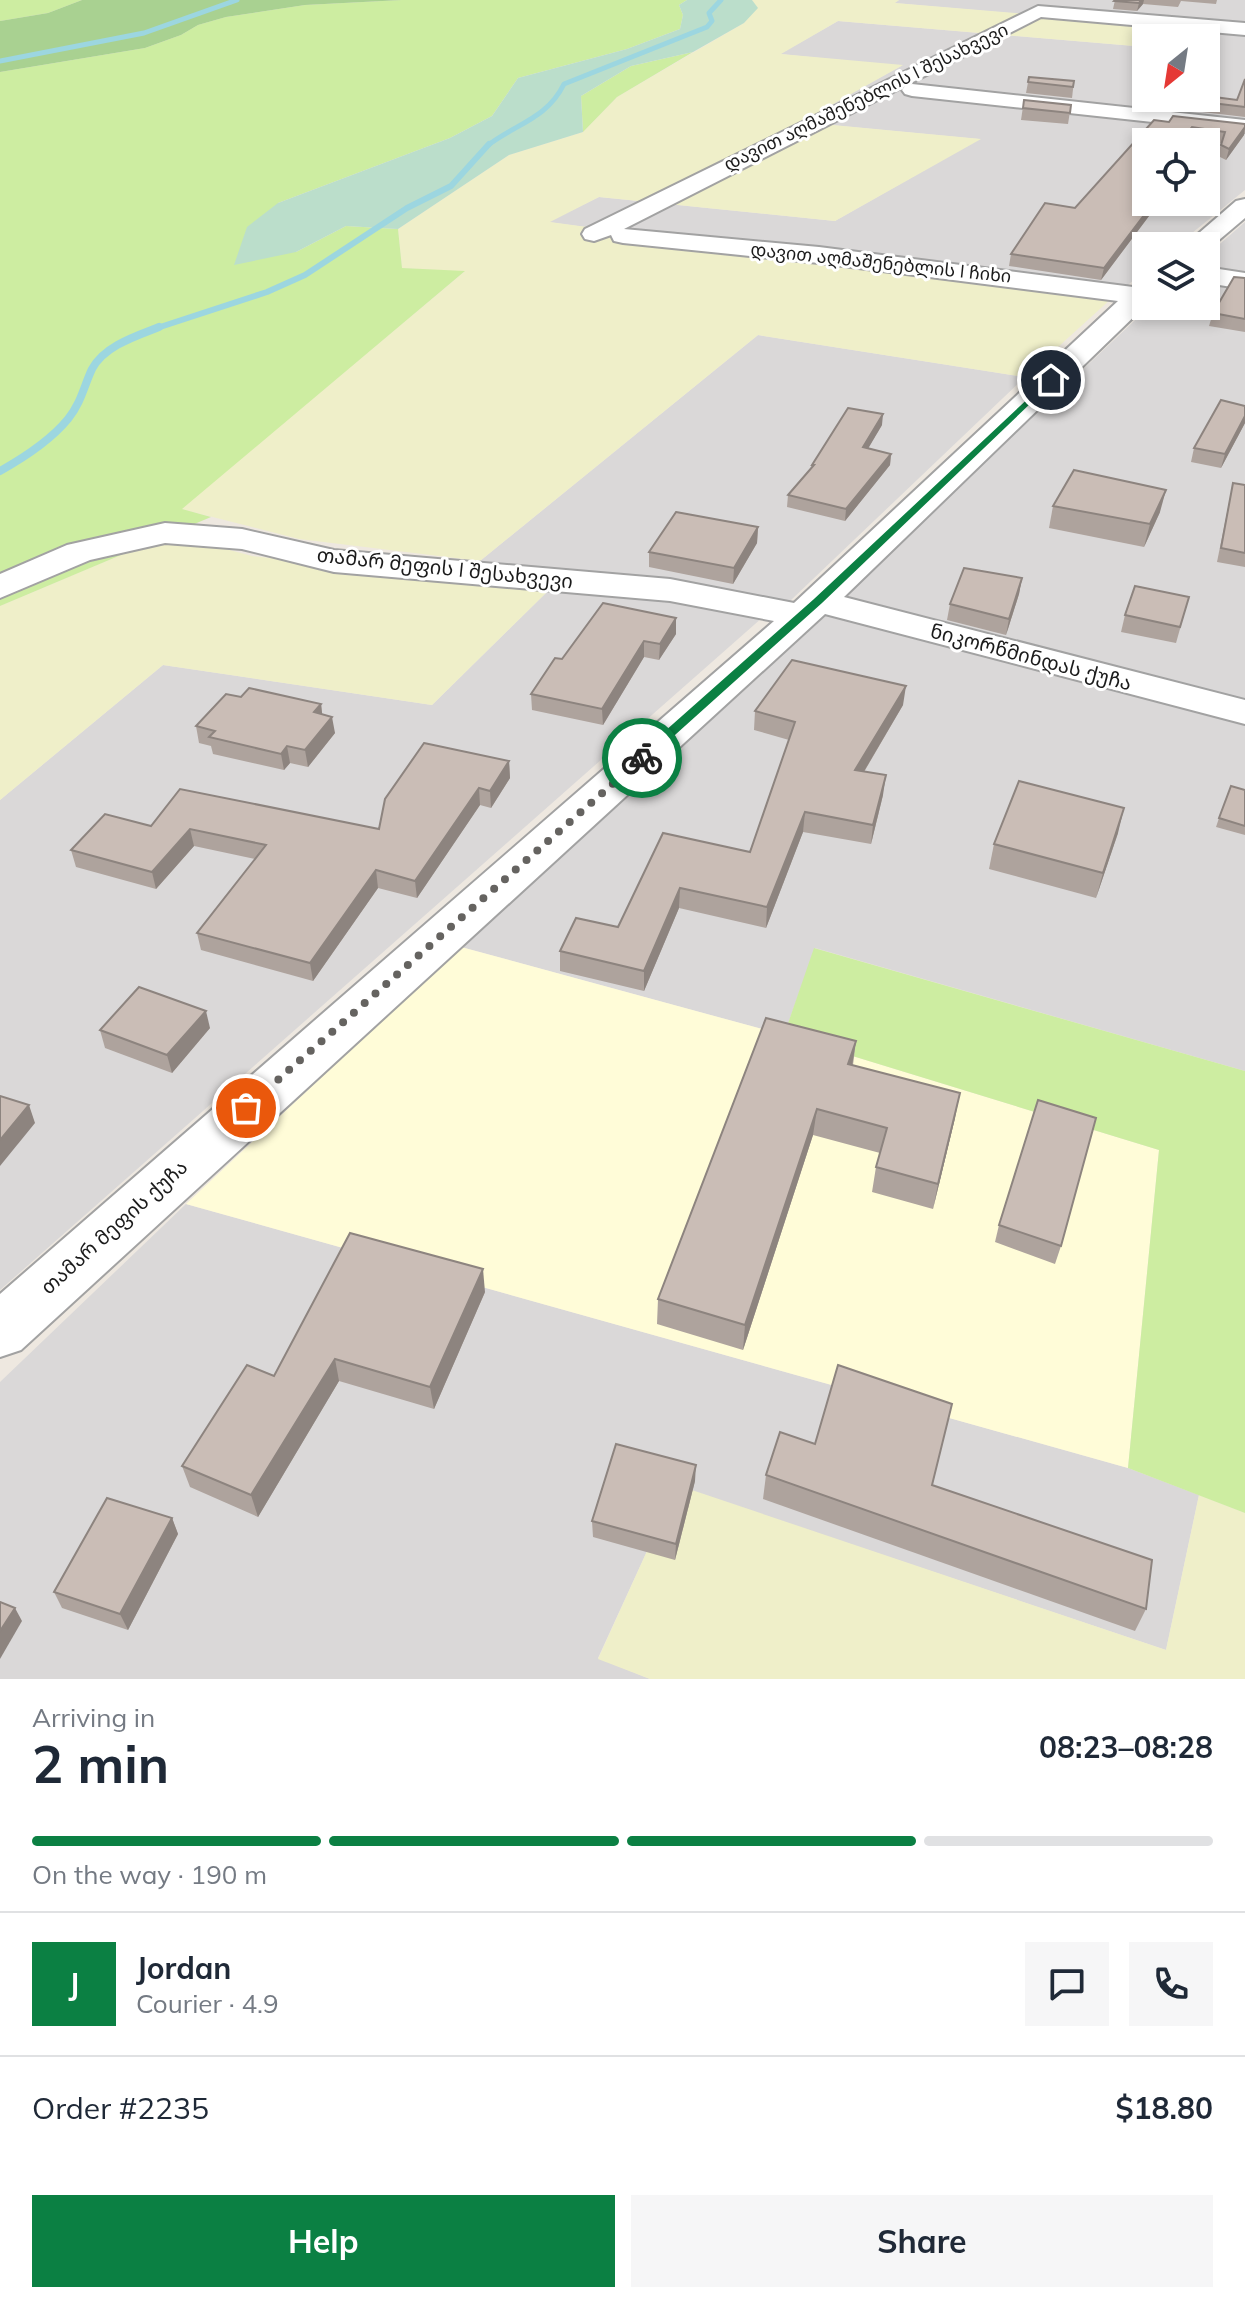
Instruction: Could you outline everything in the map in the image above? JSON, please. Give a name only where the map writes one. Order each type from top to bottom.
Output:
[{"type":"street","name":"დავით აღმაშენებლის I შესახვევი","points":[[594,234],[1038,11],[1245,29]]},
{"type":"street","points":[[912,90],[1245,126]]},
{"type":"street","points":[[1214,232],[1245,206]]},
{"type":"street","name":"დავით აღმაშენებლის I ჩიხი","points":[[623,236],[819,255],[1132,292]]},
{"type":"street","points":[[1220,277],[1245,281]]},
{"type":"street","name":"თამარ მეფის ქუჩა","points":[[0,1331],[810,608],[1132,302]]},
{"type":"street","name":"თამარ მეფის I შესახვევი","points":[[0,587],[79,552],[165,533],[242,539],[334,561],[670,590],[810,608]]},
{"type":"street","name":"ნიკორწმინდას ქუჩა","points":[[810,608],[1245,712]]},
{"type":"shaded area","points":[[899,0],[1245,0],[1245,190],[1220,210],[1220,128],[1132,128],[1132,216],[1213,216],[1193,232],[1132,232],[1132,282],[1112,298],[548,222],[599,197],[835,221],[979,139],[799,122],[901,66],[780,54],[838,21],[1132,46],[1132,112],[1220,112],[1220,24],[1136,24],[894,3]]},
{"type":"shaded area","points":[[1245,222],[1245,702],[852,602],[845,594],[1135,320],[1220,320],[1220,244]]},
{"type":"shaded area","points":[[758,335],[1025,377],[790,601],[687,583],[480,561]]},
{"type":"shaded area","points":[[551,588],[622,591],[763,617],[0,1290],[0,800],[163,665],[432,705]]},
{"type":"shaded area","points":[[830,612],[1245,722],[1245,1071],[815,948],[784,1035],[461,947]]},
{"type":"shaded area","points":[[461,947],[784,1035],[1159,1150],[1128,1468],[186,1204]]},
{"type":"shaded area","points":[[186,1204],[1128,1468],[1199,1495],[1166,1650],[677,1486],[598,1658],[650,1679],[0,1679],[0,1382]]},
{"type":"green space","points":[[0,0],[82,0],[48,13],[0,21]]},
{"type":"green space","points":[[82,0],[402,0],[305,5],[226,17],[198,25],[181,35],[145,48],[0,72],[0,21],[48,13]]},
{"type":"green space","points":[[402,0],[687,0],[679,5],[683,15],[680,29],[627,49],[518,78],[492,116],[450,138],[278,203],[296,252],[346,226],[398,229],[402,268],[465,271],[182,509],[211,517],[0,606],[0,72],[145,48],[181,35],[198,25],[226,17],[305,5]]},
{"type":"green space","points":[[687,0],[752,0],[758,8],[744,23],[693,52],[631,66],[581,96],[583,132],[509,155],[398,229],[346,226],[296,252],[234,265],[247,227],[278,203],[450,138],[492,116],[518,78],[627,49],[680,29],[683,15],[679,5]]},
{"type":"green space","points":[[752,0],[899,0],[895,3],[1146,24],[1132,24],[1132,46],[838,21],[781,54],[903,65],[801,122],[981,139],[835,221],[599,197],[550,222],[1112,298],[1025,377],[758,335],[480,561],[299,539],[181,509],[464,272],[402,268],[398,229],[509,155],[583,132],[617,97],[744,23],[757,8]]},
{"type":"green space","points":[[693,52],[617,97],[583,132],[581,96],[631,66]]},
{"type":"green space","points":[[156,540],[211,545],[252,556],[551,588],[432,705],[163,665],[0,800],[0,606]]},
{"type":"green space","points":[[814,948],[1245,1071],[1245,1513],[1128,1468],[1159,1150],[784,1035]]},
{"type":"green space","points":[[677,1485],[1166,1650],[1199,1495],[1245,1513],[1245,1679],[650,1679],[598,1659]]},
{"type":"building","points":[[1115,0],[1141,0],[1139,3]]},
{"type":"building","points":[[1029,77],[1074,81],[1073,87],[1028,82]]},
{"type":"building","points":[[1245,79],[1245,107],[1220,104],[1220,98],[1237,100]]},
{"type":"building","points":[[1024,100],[1071,105],[1070,113],[1023,108]]},
{"type":"building","points":[[1173,116],[1245,124],[1245,127],[1229,149],[1221,145],[1225,132],[1220,131],[1220,128],[1147,128],[1154,120],[1169,122]]},
{"type":"building","points":[[1132,145],[1132,216],[1143,216],[1104,268],[1011,254],[1045,203],[1075,208]]},
{"type":"building","points":[[1234,277],[1245,278],[1245,319],[1220,314],[1220,301]]},
{"type":"building","points":[[1221,400],[1245,406],[1245,416],[1225,454],[1194,448]]},
{"type":"building","points":[[848,408],[883,414],[863,447],[891,454],[846,509],[788,495],[814,465]]},
{"type":"building","points":[[1074,470],[1166,490],[1150,524],[1053,506]]},
{"type":"building","points":[[1233,483],[1245,485],[1245,553],[1221,548]]},
{"type":"building","points":[[676,512],[758,527],[734,568],[649,552]]},
{"type":"building","points":[[964,568],[1022,578],[1009,619],[950,604]]},
{"type":"building","points":[[1135,586],[1189,597],[1180,627],[1125,615]]},
{"type":"building","points":[[603,603],[676,618],[660,644],[644,641],[602,709],[531,694],[555,658],[562,659]]},
{"type":"building","points":[[792,660],[906,686],[855,770],[886,775],[873,825],[805,812],[767,907],[680,888],[644,971],[560,951],[576,918],[618,927],[663,833],[750,852],[795,722],[755,711]]},
{"type":"building","points":[[249,688],[321,704],[314,712],[332,717],[305,750],[287,746],[281,754],[209,737],[215,731],[196,726],[226,694],[241,697]]},
{"type":"building","points":[[424,743],[509,761],[490,791],[479,788],[415,881],[376,870],[310,963],[197,933],[266,845],[190,829],[152,872],[71,850],[105,814],[151,826],[180,789],[379,829],[385,799]]},
{"type":"building","points":[[1019,781],[1124,808],[1103,873],[994,844]]},
{"type":"building","points":[[1231,786],[1245,790],[1245,826],[1219,818]]},
{"type":"building","points":[[139,987],[206,1011],[167,1055],[100,1030]]},
{"type":"building","points":[[766,1018],[856,1041],[848,1064],[960,1093],[938,1184],[876,1167],[887,1128],[817,1109],[745,1325],[658,1299]]},
{"type":"building","points":[[0,1096],[29,1105],[0,1140]]},
{"type":"building","points":[[1038,1100],[1096,1118],[1061,1246],[999,1225]]},
{"type":"building","points":[[350,1233],[483,1269],[430,1387],[335,1359],[251,1495],[182,1466],[247,1365],[274,1376]]},
{"type":"building","points":[[838,1365],[952,1404],[932,1485],[1152,1560],[1146,1609],[766,1475],[780,1432],[815,1444]]},
{"type":"building","points":[[616,1444],[696,1465],[676,1544],[592,1521]]},
{"type":"building","points":[[107,1498],[172,1518],[120,1614],[54,1592]]},
{"type":"building","points":[[0,1602],[15,1608],[0,1631]]},
{"type":"waterway","points":[[0,61],[144,33],[237,0]]},
{"type":"waterway","points":[[488,146],[540,113],[564,84],[707,27],[712,21],[709,13],[721,0]]},
{"type":"waterway","points":[[155,329],[267,292],[305,275],[407,208],[451,186],[488,146]]},
{"type":"waterway","points":[[155,329],[159,327]]},
{"type":"waterway","points":[[0,471],[37,448],[61,427],[76,407],[92,369],[104,354],[155,329]]},
{"type":"way so far","points":[[246,1108],[642,758]]},
{"type":"route","points":[[642,758],[818,601],[1051,380]]}]
